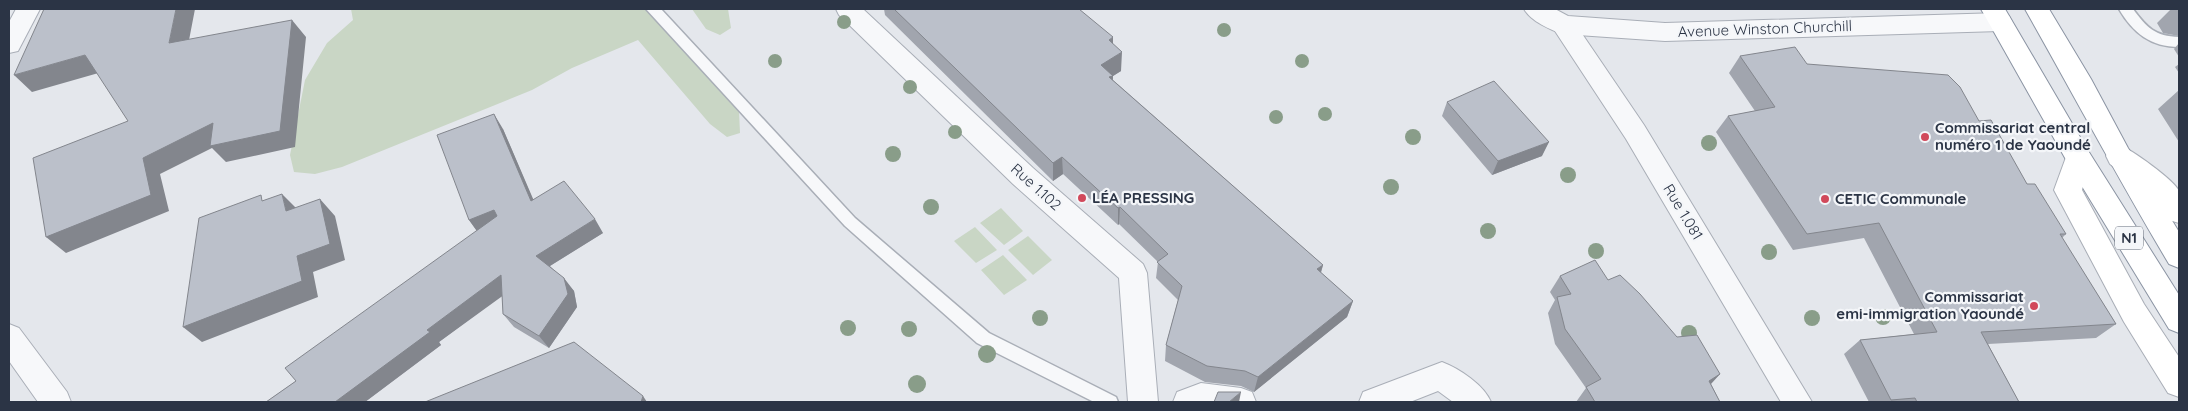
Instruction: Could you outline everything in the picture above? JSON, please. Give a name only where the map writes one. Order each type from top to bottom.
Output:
[{"type":"main road","name":"N1","points":[[2037,9],[2082,86],[2119,156],[2179,256]]},
{"type":"main road","name":"N1","points":[[1996,15],[2078,157],[2179,320]]},
{"type":"main road","points":[[2119,156],[2162,190],[2179,212]]},
{"type":"main road","points":[[2078,157],[2068,190],[2134,313],[2179,383]]},
{"type":"street","points":[[9,44],[28,9]]},
{"type":"street","name":"Rue 1.102","points":[[848,9],[1023,176],[1133,273],[1143,402]]},
{"type":"street","name":"Avenue Winston Churchill","points":[[1536,9],[1563,25],[1665,32],[1996,15]]},
{"type":"street","name":"Rue 1.081","points":[[1563,25],[1635,132],[1797,402]]},
{"type":"street","points":[[9,337],[56,402]]},
{"type":"street","points":[[1374,402],[1442,376],[1476,402]]},
{"type":"street","points":[[1188,402],[1201,397],[1241,402]]},
{"type":"lane","points":[[653,9],[850,222],[983,338],[1110,402]]},
{"type":"lane","points":[[2126,9],[2138,27],[2152,38],[2167,42],[2179,42]]},
{"type":"green space","points":[[351,9],[654,9],[739,111],[740,133],[727,137],[710,124],[638,40],[572,68],[532,90],[342,167],[315,174],[294,172],[290,155],[305,80],[327,43],[353,20]]},
{"type":"green space","points":[[692,9],[728,9],[731,28],[720,35],[706,29]]},
{"type":"green space","points":[[1001,208],[1023,231],[1004,245],[980,223]]},
{"type":"green space","points":[[975,227],[997,250],[976,263],[954,241]]},
{"type":"green space","points":[[1028,236],[1052,260],[1033,275],[1008,250]]},
{"type":"green space","points":[[1003,255],[1027,280],[1004,295],[981,270]]},
{"type":"building","points":[[44,9],[176,9],[169,43],[292,20],[280,131],[210,146],[213,123],[143,158],[151,195],[46,237],[33,158],[128,121],[85,55],[14,75]]},
{"type":"building","points":[[894,9],[1079,9],[1113,37],[1109,40],[1122,52],[1101,65],[1113,76],[1109,77],[1323,265],[1317,269],[1353,301],[1258,377],[1245,371],[1207,366],[1166,345],[1182,286],[1157,262],[1168,254],[1120,207],[1118,208],[1062,157],[1053,163]]},
{"type":"building","points":[[1795,47],[1807,64],[1948,75],[1960,87],[1979,121],[1991,120],[2027,184],[2035,184],[2066,234],[2060,234],[2116,324],[1981,332],[2019,402],[1917,402],[1915,398],[1891,400],[1860,340],[1937,332],[1879,223],[1807,234],[1728,116],[1775,107],[1740,56]]},
{"type":"building","points":[[1494,81],[1549,142],[1498,161],[1447,102]]},
{"type":"building","points":[[494,114],[531,201],[564,181],[595,219],[536,256],[564,278],[568,294],[539,336],[503,314],[501,275],[427,330],[430,332],[335,402],[266,402],[296,381],[285,368],[497,216],[494,210],[469,220],[437,135]]},
{"type":"building","points":[[282,194],[286,211],[320,199],[330,244],[297,256],[302,281],[183,327],[199,218],[261,195],[262,201]]},
{"type":"building","points":[[1595,260],[1608,280],[1620,275],[1640,294],[1677,337],[1697,335],[1720,374],[1709,381],[1720,402],[1595,402],[1586,387],[1601,379],[1565,329],[1557,297],[1571,294],[1560,276]]},
{"type":"building","points":[[574,342],[643,396],[641,402],[425,402]]},
{"type":"building","points":[[1218,392],[1241,392],[1229,402],[1214,402]]},
{"type":"place","name":"Commissariat central numéro 1 de Yaoundé","points":[[1925,137]]},
{"type":"place","name":"LÉA PRESSING","points":[[1082,198]]},
{"type":"place","name":"CETIC Communale","points":[[1825,199]]},
{"type":"place","name":"Commissariat emi-immigration Yaoundé","points":[[2034,306]]}]
